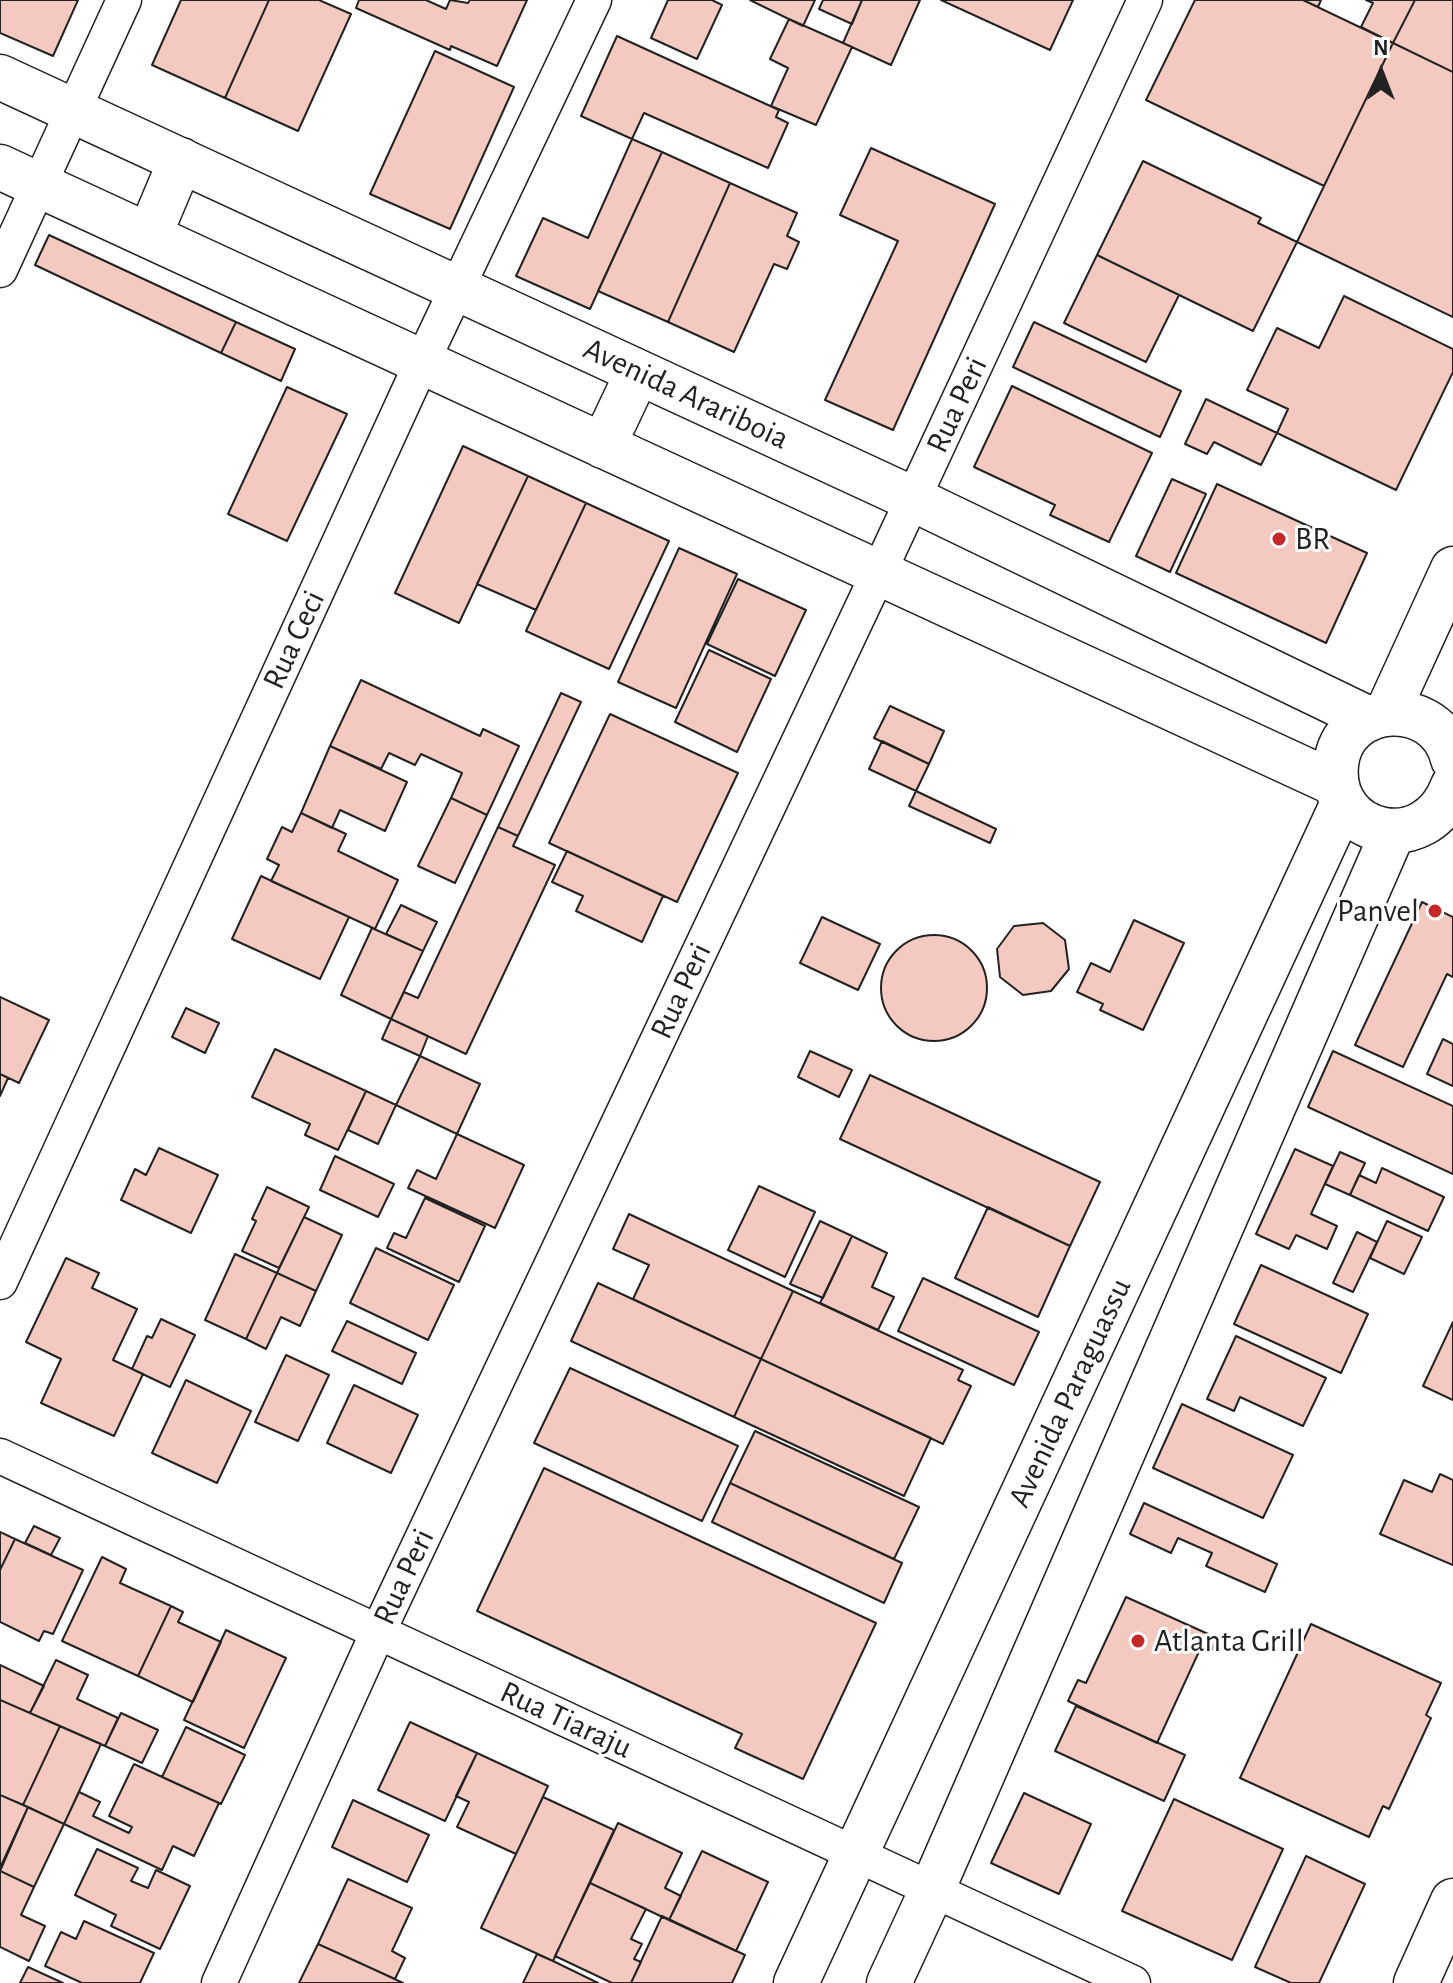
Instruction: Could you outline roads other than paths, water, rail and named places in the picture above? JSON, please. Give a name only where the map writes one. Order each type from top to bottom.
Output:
[{"type":"main road","name":"Avenida Arariboia","points":[[0,77],[1378,716]]},
{"type":"main road","points":[[149,236],[181,160]]},
{"type":"main road","points":[[0,167],[878,574],[1340,793]]},
{"type":"main road","points":[[603,446],[638,372]]},
{"type":"main road","points":[[1378,716],[1453,569]]},
{"type":"main road","points":[[889,1983],[1441,789],[1440,733],[1425,720],[1407,713],[1378,716],[1353,730],[1341,745],[1336,764],[1340,793],[1356,817],[1373,827],[1441,789]]},
{"type":"main road","name":"Avenida Paraguassu","points":[[796,1983],[1340,793]]},
{"type":"main road","points":[[1426,1980],[1453,1901]]},
{"type":"street","points":[[0,270],[124,0]]},
{"type":"street","name":"Rua Ceci","points":[[0,1282],[422,362],[594,0]]},
{"type":"street","name":"Rua Peri","points":[[219,1983],[378,1632],[878,574],[1145,0]]},
{"type":"street","name":"Rua Tiaraju","points":[[0,1456],[1133,1983]]},
{"type":"place","name":"BR","points":[[1279,539]]},
{"type":"place","name":"Panvel","points":[[1435,911]]},
{"type":"place","name":"Atlanta Grill","points":[[1138,1641]]}]
